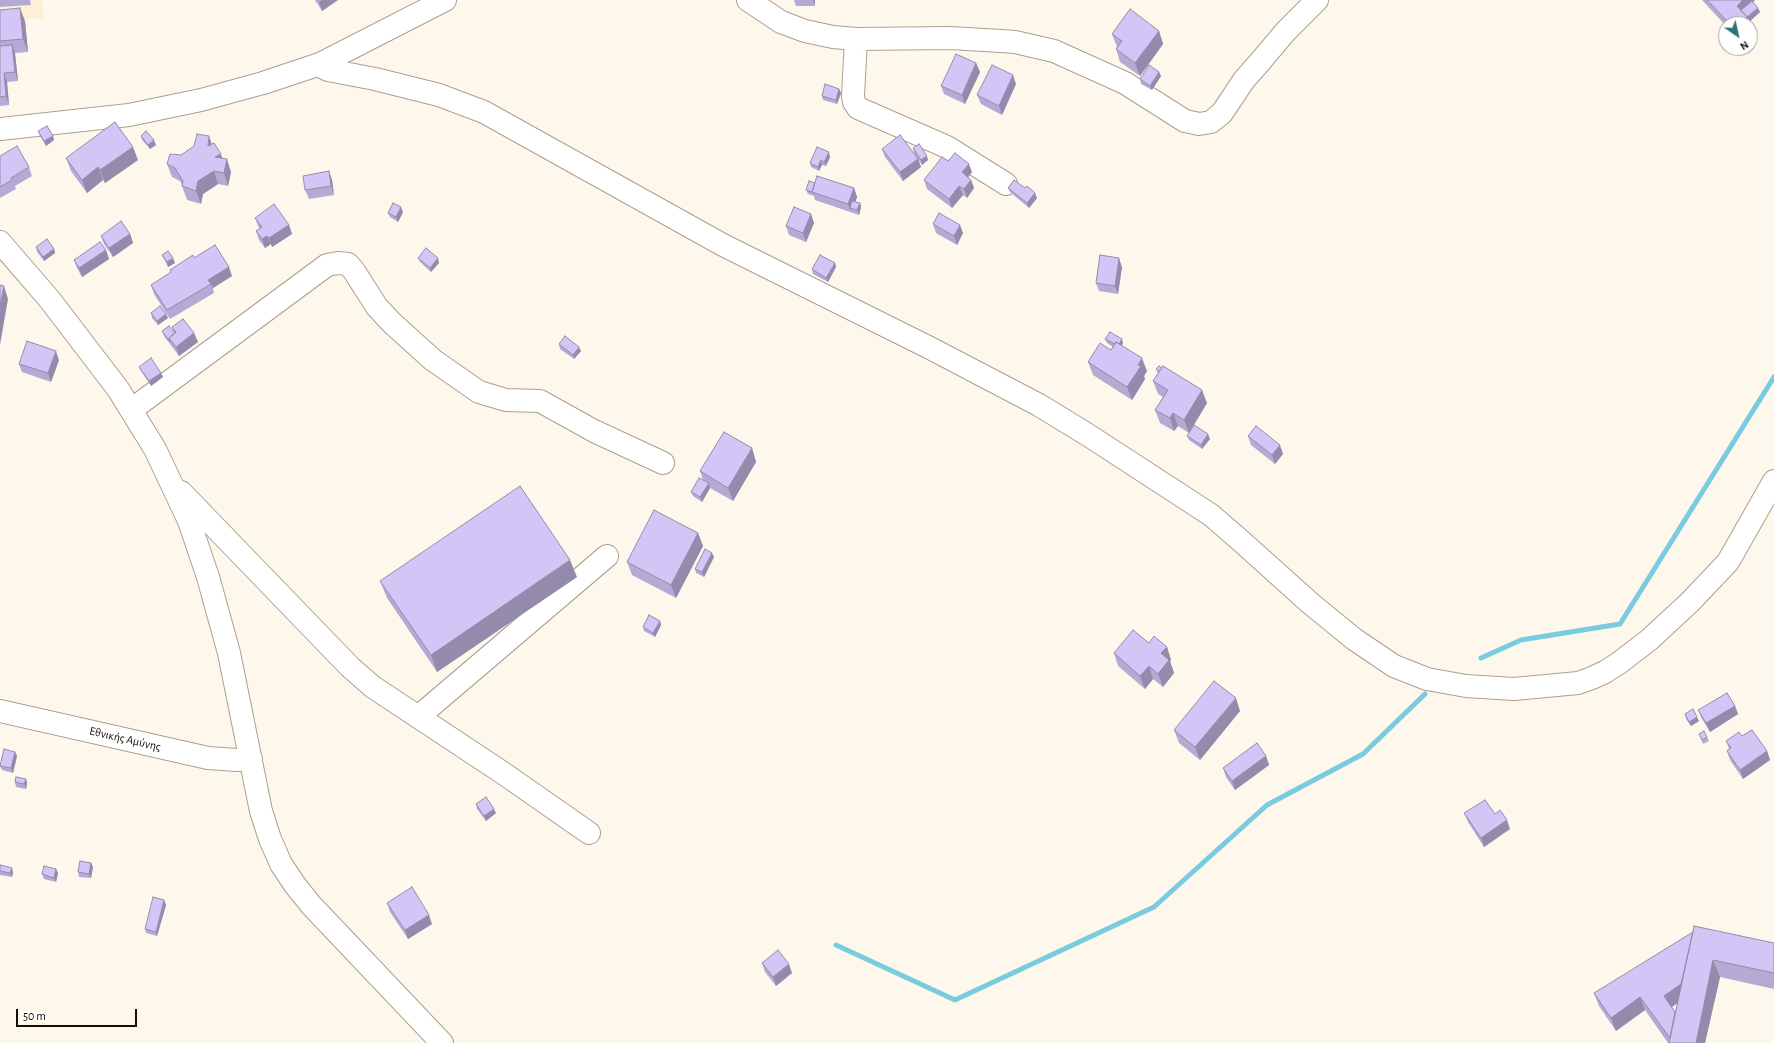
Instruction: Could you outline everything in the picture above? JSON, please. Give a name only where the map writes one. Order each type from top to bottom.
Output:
[{"type":"street","points":[[0,129],[112,118],[153,111],[263,83],[320,64],[445,0]]},
{"type":"street","points":[[748,0],[773,18],[791,26],[819,35],[856,39],[950,38],[993,40],[1015,42],[1044,48],[1066,55],[1125,83],[1185,121],[1199,124],[1211,122],[1222,113],[1244,80],[1286,31],[1317,0]]},
{"type":"street","points":[[856,39],[854,102],[858,108],[947,147],[1006,184]]},
{"type":"street","points":[[320,64],[328,70],[375,79],[446,97],[484,112],[723,245],[930,348],[1039,405],[1211,515],[1237,536],[1310,604],[1371,651],[1394,666],[1427,679],[1466,686],[1514,689],[1578,683],[1605,672],[1620,663],[1649,640],[1690,602],[1728,562],[1774,482]]},
{"type":"street","points":[[0,242],[78,335],[131,410],[155,449],[189,522],[208,577],[229,653],[250,759],[266,826],[276,853],[287,874],[311,905],[442,1043]]},
{"type":"street","points":[[131,410],[327,265],[338,263],[348,264],[377,307],[392,323],[433,360],[479,392],[506,400],[540,400],[594,431],[663,463]]},
{"type":"street","points":[[170,481],[350,667],[373,687],[589,833]]},
{"type":"street","points":[[418,717],[607,556]]},
{"type":"street","name":"Εθνικής Αμύνης","points":[[0,711],[208,758],[237,760],[250,759]]},
{"type":"shaded area","points":[[0,0],[42,0],[44,18],[0,22]]},
{"type":"building","points":[[1707,0],[1743,0],[1737,6],[1746,16],[1722,16]]},
{"type":"building","points":[[1752,1],[1758,8],[1748,16],[1746,16],[1741,10]]},
{"type":"building","points":[[20,8],[23,39],[0,41],[0,10]]},
{"type":"building","points":[[1130,9],[1159,31],[1135,63],[1116,49],[1122,41],[1112,34]]},
{"type":"building","points":[[12,45],[15,72],[4,73],[6,96],[0,97],[0,46]]},
{"type":"building","points":[[956,54],[976,63],[962,95],[941,86]]},
{"type":"building","points":[[992,65],[1013,75],[999,106],[977,95]]},
{"type":"building","points":[[1149,65],[1159,72],[1150,86],[1140,79]]},
{"type":"building","points":[[825,84],[839,89],[836,100],[822,96]]},
{"type":"building","points":[[115,122],[133,147],[100,170],[98,167],[82,180],[66,158]]},
{"type":"building","points":[[47,126],[53,136],[44,141],[38,131]]},
{"type":"building","points":[[146,131],[154,140],[148,145],[141,136]]},
{"type":"building","points":[[197,134],[209,136],[208,146],[214,143],[221,154],[215,157],[227,159],[224,173],[214,171],[198,181],[196,191],[182,186],[183,181],[175,168],[167,164],[170,154],[181,155],[194,146]]},
{"type":"building","points":[[900,135],[918,159],[900,172],[882,149]]},
{"type":"building","points":[[919,144],[927,156],[921,160],[913,148]]},
{"type":"building","points":[[17,146],[29,167],[0,187],[0,156]]},
{"type":"building","points":[[817,147],[829,152],[824,162],[821,160],[818,167],[810,163]]},
{"type":"building","points":[[955,153],[969,164],[962,172],[971,180],[964,189],[959,186],[949,199],[924,180],[942,157],[948,161]]},
{"type":"building","points":[[329,171],[331,186],[305,190],[303,176]]},
{"type":"building","points":[[817,176],[854,188],[848,204],[812,192]]},
{"type":"building","points":[[1014,180],[1025,188],[1027,186],[1035,193],[1027,203],[1008,188]]},
{"type":"building","points":[[809,181],[815,183],[812,192],[806,190]]},
{"type":"building","points":[[852,201],[860,203],[857,210],[850,208]]},
{"type":"building","points":[[393,203],[401,207],[396,217],[388,213]]},
{"type":"building","points":[[274,204],[289,225],[269,238],[267,236],[262,239],[256,231],[262,227],[255,218]]},
{"type":"building","points":[[794,207],[811,214],[803,233],[786,226]]},
{"type":"building","points":[[939,213],[960,225],[954,236],[933,224]]},
{"type":"building","points":[[121,221],[130,234],[109,248],[101,236]]},
{"type":"building","points":[[47,239],[54,249],[43,257],[36,247]]},
{"type":"building","points":[[100,242],[106,250],[79,268],[74,260]]},
{"type":"building","points":[[215,245],[229,267],[208,280],[211,284],[167,310],[151,285],[193,255],[194,258]]},
{"type":"building","points":[[426,248],[438,258],[430,268],[418,258]]},
{"type":"building","points":[[168,251],[173,258],[167,262],[162,255]]},
{"type":"building","points":[[820,255],[835,263],[826,278],[812,269]]},
{"type":"building","points":[[1100,255],[1119,258],[1115,286],[1096,283]]},
{"type":"building","points":[[0,285],[4,286],[0,306]]},
{"type":"building","points":[[160,306],[166,314],[157,321],[151,313]]},
{"type":"building","points":[[183,319],[194,333],[176,347],[169,338],[176,332],[172,327]]},
{"type":"building","points":[[169,326],[175,333],[169,338],[170,342],[162,331]]},
{"type":"building","points":[[1110,332],[1122,339],[1119,344],[1116,342],[1115,344],[1105,339]]},
{"type":"building","points":[[565,336],[579,347],[573,355],[559,344]]},
{"type":"building","points":[[27,341],[56,351],[48,373],[19,364]]},
{"type":"building","points":[[1116,342],[1142,358],[1138,365],[1141,366],[1127,387],[1088,362],[1100,343],[1111,350]]},
{"type":"building","points":[[151,358],[161,373],[149,381],[139,367]]},
{"type":"building","points":[[1159,366],[1162,368],[1159,371],[1156,369]]},
{"type":"building","points":[[1163,366],[1202,390],[1184,420],[1173,413],[1170,418],[1155,410],[1168,390],[1153,381]]},
{"type":"building","points":[[1194,425],[1208,434],[1201,445],[1187,436]]},
{"type":"building","points":[[1256,426],[1280,445],[1272,455],[1248,436]]},
{"type":"building","points":[[724,432],[752,448],[728,488],[700,471]]},
{"type":"building","points":[[699,478],[709,483],[700,497],[691,492]]},
{"type":"building","points":[[520,486],[570,560],[431,655],[380,581]]},
{"type":"building","points":[[654,510],[698,533],[671,585],[627,562]]},
{"type":"building","points":[[705,549],[712,553],[702,572],[695,569]]},
{"type":"building","points":[[649,615],[660,621],[653,633],[643,627]]},
{"type":"building","points":[[1133,630],[1149,643],[1154,636],[1167,647],[1161,653],[1169,660],[1158,674],[1149,666],[1140,676],[1114,653]]},
{"type":"building","points":[[1214,681],[1236,698],[1195,747],[1174,730]]},
{"type":"building","points":[[1727,693],[1735,706],[1706,723],[1698,710]]},
{"type":"building","points":[[1693,709],[1697,717],[1689,722],[1685,714]]},
{"type":"building","points":[[1752,730],[1767,751],[1740,770],[1727,751],[1731,748],[1726,741],[1739,732],[1742,736]]},
{"type":"building","points":[[1704,731],[1707,737],[1702,740],[1699,734]]},
{"type":"building","points":[[1257,743],[1266,756],[1232,781],[1223,768]]},
{"type":"building","points":[[4,749],[15,752],[11,768],[0,766]]},
{"type":"building","points":[[16,777],[26,779],[24,784],[15,782]]},
{"type":"building","points":[[486,797],[494,809],[484,816],[476,804]]},
{"type":"building","points":[[1485,800],[1495,814],[1500,810],[1507,820],[1481,838],[1464,813]]},
{"type":"building","points":[[80,861],[91,863],[89,874],[78,872]]},
{"type":"building","points":[[0,865],[12,868],[10,873],[0,871]]},
{"type":"building","points":[[44,866],[56,869],[54,878],[42,874]]},
{"type":"building","points":[[412,887],[429,915],[405,930],[387,903]]},
{"type":"building","points":[[153,897],[164,900],[156,932],[145,929]]},
{"type":"building","points":[[1694,926],[1774,943],[1774,973],[1713,960],[1696,1043],[1669,1043]]},
{"type":"building","points":[[1693,932],[1681,984],[1664,996],[1675,1012],[1670,1038],[1640,997],[1611,1018],[1594,993]]},
{"type":"building","points":[[778,950],[789,964],[773,977],[762,963]]},
{"type":"waterway","points":[[1481,658],[1521,640],[1620,624],[1774,377]]},
{"type":"waterway","points":[[836,945],[955,1000],[1154,907],[1267,805],[1363,754],[1425,694]]}]
